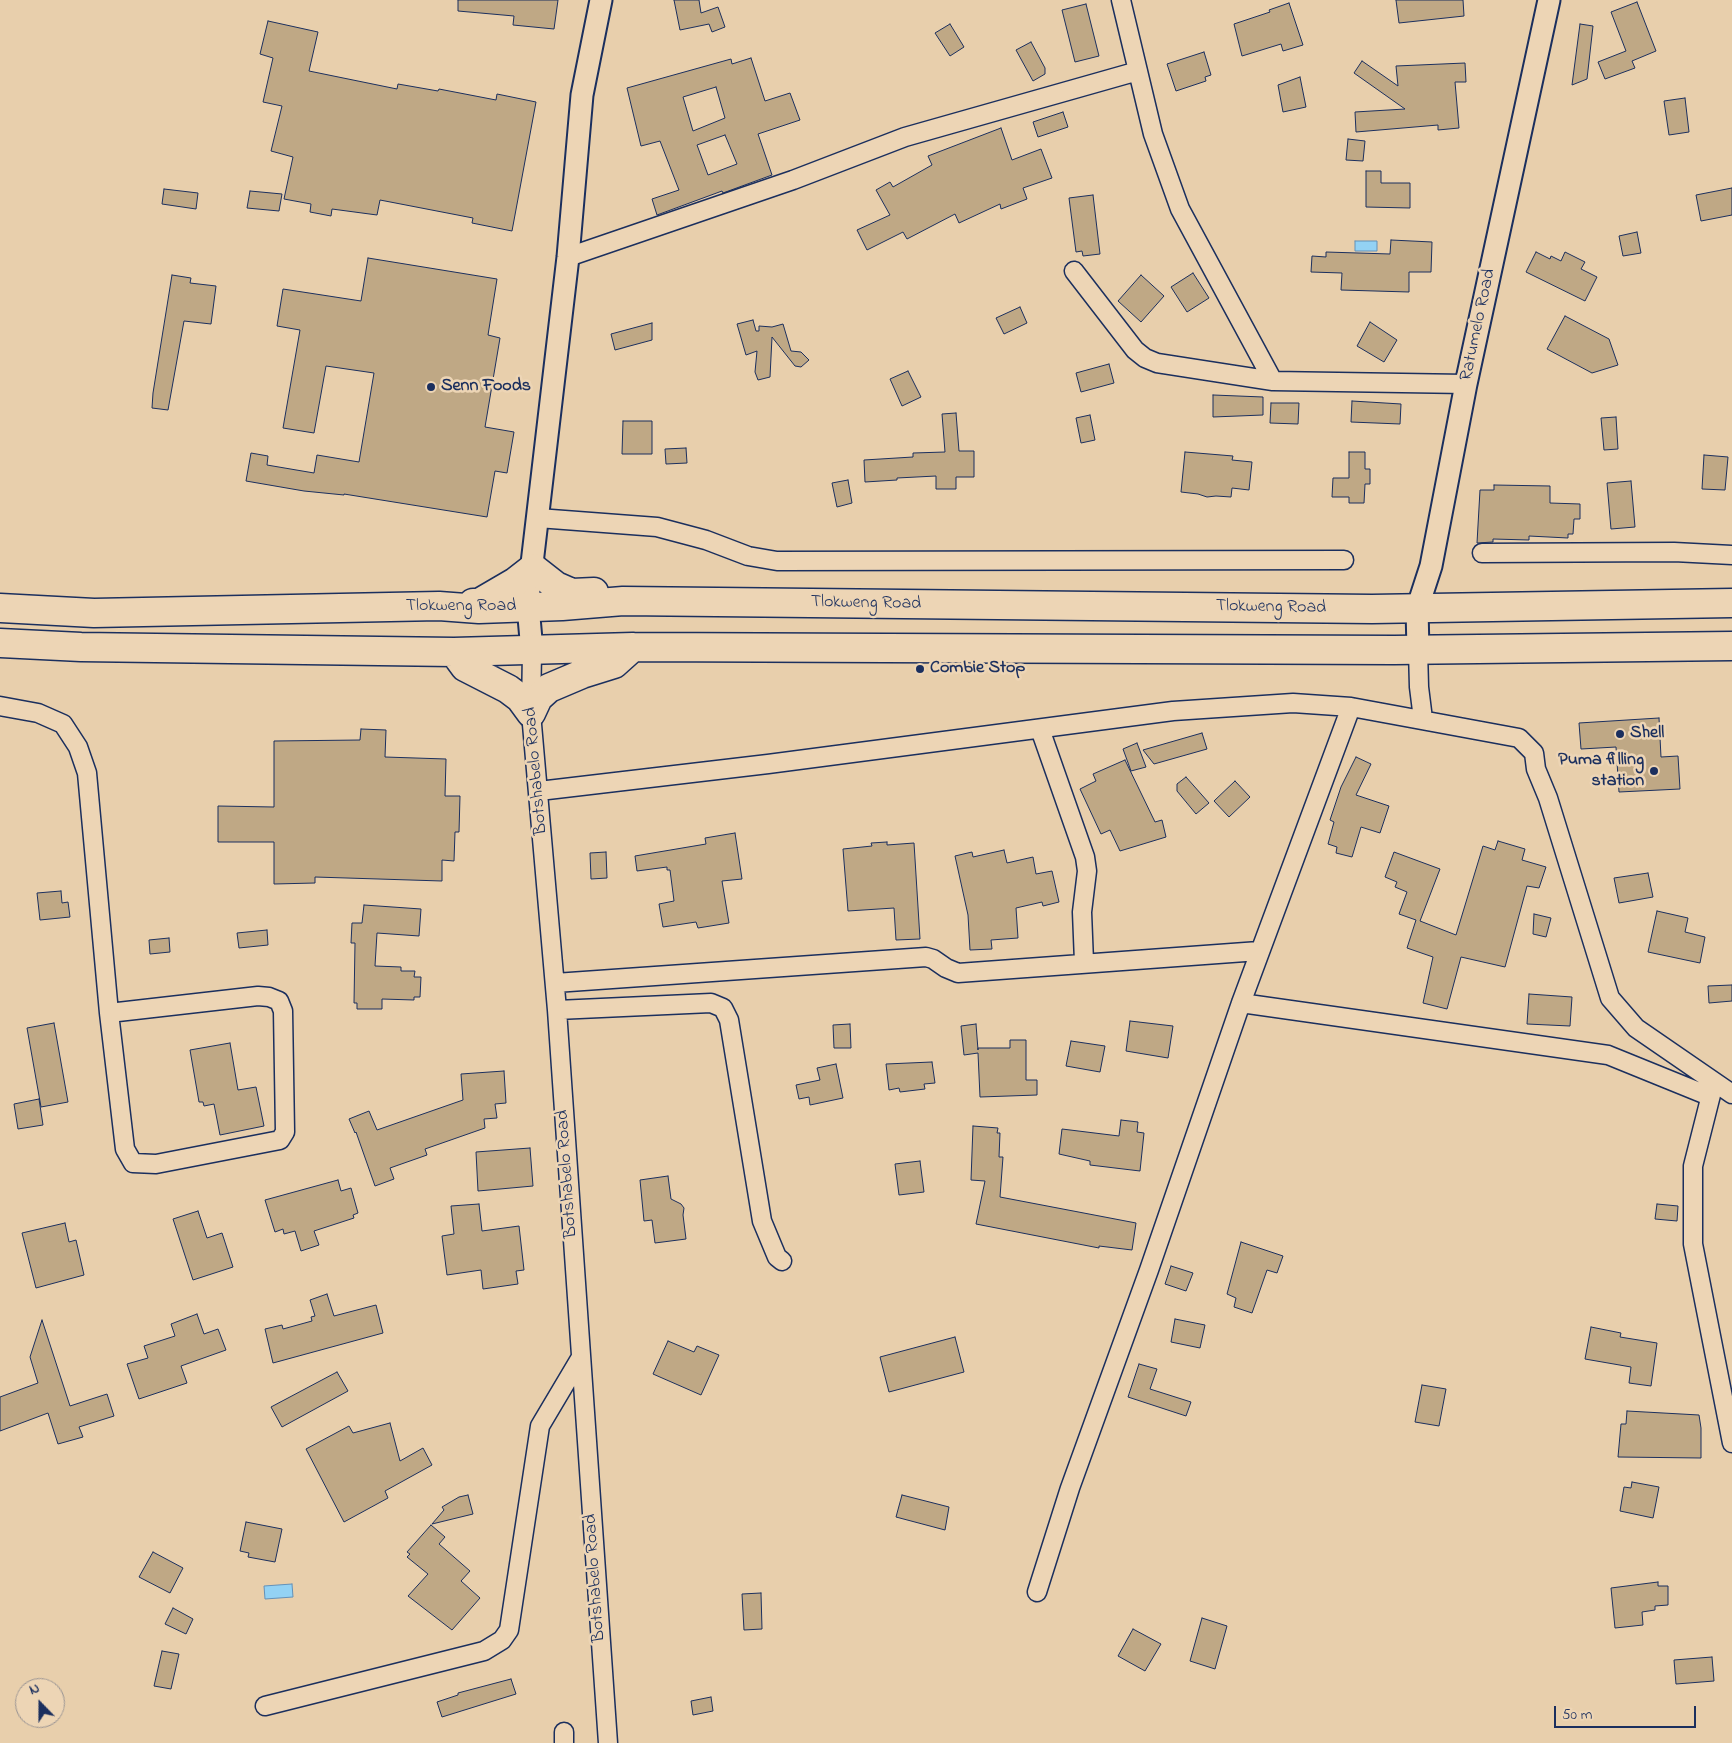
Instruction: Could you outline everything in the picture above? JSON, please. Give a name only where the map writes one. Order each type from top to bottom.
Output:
[{"type":"main road","points":[[439,606],[479,603],[515,582],[533,568],[550,582],[572,593],[600,592],[623,601]]},
{"type":"main road","name":"Tlokweng Road","points":[[0,608],[94,613],[439,606],[479,609],[623,601],[1417,609],[1732,603]]},
{"type":"main road","points":[[0,643],[81,647],[454,652],[633,647],[1418,650],[1732,646]]},
{"type":"main road","points":[[454,652],[465,668],[508,689],[520,698],[531,713],[538,698],[549,688],[582,674],[614,664],[633,647]]},
{"type":"street","name":"Botshabelo Road","points":[[601,0],[582,95],[568,257],[528,606],[532,650],[531,713],[555,983],[608,1743]]},
{"type":"street","points":[[1121,0],[1152,134],[1180,209],[1273,381]]},
{"type":"street","name":"Ratumelo Road","points":[[1418,650],[1417,609],[1431,566],[1466,384],[1548,0]]},
{"type":"street","points":[[568,257],[793,180],[905,137],[1138,71]]},
{"type":"street","points":[[1074,272],[1135,350],[1145,358],[1157,363],[1273,381],[1466,384]]},
{"type":"street","points":[[538,518],[657,527],[706,540],[748,556],[777,561],[1344,560]]},
{"type":"street","points":[[1482,554],[1674,552],[1732,555]]},
{"type":"street","points":[[1418,650],[1419,686],[1423,719]]},
{"type":"street","points":[[539,792],[1173,710],[1293,703],[1350,707],[1519,738],[1526,743],[1534,754],[1536,769],[1548,798],[1610,998],[1636,1028],[1712,1090]]},
{"type":"street","points":[[0,706],[38,714],[63,724],[78,747],[87,773],[109,1013],[125,1149],[133,1164],[156,1164],[280,1140],[284,1132],[283,1011],[279,1001],[269,997],[258,996],[109,1013]]},
{"type":"street","points":[[1037,1592],[1070,1488],[1149,1270],[1259,951],[1350,707]]},
{"type":"street","points":[[1040,728],[1085,857],[1087,871],[1082,912],[1084,962]]},
{"type":"street","points":[[555,983],[926,957],[958,973],[1084,962],[1259,951]]},
{"type":"street","points":[[557,1010],[711,1003],[722,1008],[730,1020],[762,1221],[777,1257],[782,1261]]},
{"type":"street","points":[[1241,1003],[1608,1054],[1712,1090],[1732,1094]]},
{"type":"street","points":[[1712,1090],[1693,1166],[1693,1244],[1732,1443]]},
{"type":"street","points":[[265,1706],[484,1650],[502,1640],[509,1630],[540,1426],[581,1357]]},
{"type":"water","points":[[1355,241],[1377,241],[1377,251],[1355,251]]},
{"type":"water","points":[[292,1584],[293,1597],[265,1599],[264,1586]]},
{"type":"building","points":[[458,0],[558,0],[554,29],[513,25],[514,16],[458,11]]},
{"type":"building","points":[[674,0],[699,0],[701,13],[718,7],[725,27],[712,32],[709,24],[680,30]]},
{"type":"building","points":[[1396,0],[1463,0],[1464,16],[1399,23]]},
{"type":"building","points":[[1637,2],[1656,51],[1632,61],[1635,68],[1605,79],[1598,62],[1626,51],[1611,12]]},
{"type":"building","points":[[1289,3],[1303,45],[1283,51],[1281,44],[1242,56],[1234,24],[1270,12],[1269,10]]},
{"type":"building","points":[[1086,4],[1099,56],[1075,62],[1062,10]]},
{"type":"building","points":[[268,21],[318,32],[309,71],[397,89],[398,84],[438,91],[439,89],[496,100],[497,94],[536,102],[512,231],[472,223],[473,218],[380,200],[377,215],[332,209],[331,216],[310,212],[311,204],[284,199],[293,157],[271,151],[282,106],[263,102],[273,58],[260,54]]},
{"type":"building","points":[[950,24],[964,47],[950,56],[935,33]]},
{"type":"building","points":[[1580,24],[1593,26],[1587,79],[1572,85]]},
{"type":"building","points":[[1031,42],[1045,68],[1045,74],[1033,81],[1016,50]]},
{"type":"building","points":[[1204,52],[1211,75],[1205,77],[1206,81],[1176,91],[1167,64]]},
{"type":"building","points":[[751,58],[765,101],[790,93],[800,120],[758,134],[772,175],[657,215],[652,199],[679,190],[660,141],[641,146],[627,88],[731,59],[732,64]],"holes":[[[716,87],[725,118],[693,131],[683,97]],[[725,135],[737,164],[708,175],[697,145]]]},
{"type":"building","points":[[1362,61],[1398,86],[1396,66],[1465,63],[1466,82],[1455,82],[1459,128],[1438,130],[1438,125],[1356,132],[1355,112],[1405,109],[1354,73]]},
{"type":"building","points":[[1300,77],[1306,107],[1283,112],[1278,85]]},
{"type":"building","points":[[1685,98],[1689,132],[1669,135],[1664,101]]},
{"type":"building","points":[[1063,112],[1068,127],[1038,137],[1033,122]]},
{"type":"building","points":[[1001,128],[1012,160],[1041,149],[1052,178],[1023,188],[1027,199],[1001,209],[1000,204],[959,223],[955,214],[907,239],[903,232],[867,250],[857,230],[890,215],[876,190],[890,182],[893,187],[932,165],[928,156]]},
{"type":"building","points":[[1348,139],[1365,141],[1363,161],[1346,160]]},
{"type":"building","points":[[1366,171],[1381,171],[1381,183],[1410,183],[1410,208],[1366,207]]},
{"type":"building","points":[[1732,188],[1732,215],[1701,221],[1696,195]]},
{"type":"building","points":[[164,189],[198,193],[196,209],[162,204]]},
{"type":"building","points":[[250,191],[282,194],[279,211],[247,208]]},
{"type":"building","points":[[1093,195],[1100,254],[1083,256],[1082,251],[1076,252],[1069,198]]},
{"type":"building","points":[[1637,232],[1641,253],[1623,256],[1619,236]]},
{"type":"building","points":[[1391,240],[1432,242],[1431,272],[1409,272],[1409,292],[1341,290],[1342,273],[1311,272],[1312,256],[1326,257],[1326,252],[1390,254]]},
{"type":"building","points":[[1536,252],[1550,259],[1551,256],[1561,261],[1565,252],[1585,262],[1581,269],[1597,277],[1585,301],[1526,272]]},
{"type":"building","name":"Senn Foods","points":[[368,258],[497,279],[488,335],[500,338],[485,427],[514,432],[507,473],[495,471],[487,517],[344,494],[304,491],[246,481],[251,453],[268,456],[267,465],[314,473],[317,455],[359,462],[374,373],[326,366],[314,433],[283,428],[300,330],[277,326],[283,289],[361,301]]},
{"type":"building","points":[[1193,273],[1209,298],[1187,312],[1171,287]]},
{"type":"building","points":[[172,275],[191,278],[190,283],[216,286],[211,324],[184,321],[168,410],[152,408]]},
{"type":"building","points":[[1141,275],[1164,296],[1141,322],[1118,301]]},
{"type":"building","points":[[1020,307],[1027,323],[1004,334],[996,318]]},
{"type":"building","points":[[1565,316],[1609,339],[1618,365],[1592,373],[1547,349]]},
{"type":"building","points":[[753,320],[756,331],[759,331],[759,326],[772,327],[783,324],[791,351],[801,352],[809,360],[801,367],[795,366],[772,337],[770,377],[758,380],[755,372],[757,351],[746,355],[737,324]]},
{"type":"building","points":[[1370,322],[1397,340],[1384,362],[1357,346]]},
{"type":"building","points":[[652,323],[652,340],[615,350],[611,334]]},
{"type":"building","points":[[1109,364],[1114,383],[1081,392],[1076,373]]},
{"type":"building","points":[[908,371],[921,397],[902,406],[890,379]]},
{"type":"building","points":[[1213,395],[1263,397],[1263,415],[1213,417]]},
{"type":"building","points":[[1352,401],[1401,404],[1400,424],[1351,422]]},
{"type":"building","points":[[1271,403],[1299,403],[1298,424],[1270,423]]},
{"type":"building","points":[[956,413],[959,451],[974,451],[974,477],[956,477],[956,489],[936,489],[936,476],[865,482],[864,460],[913,457],[913,453],[945,452],[942,414]]},
{"type":"building","points":[[1090,415],[1095,440],[1081,443],[1076,418]]},
{"type":"building","points":[[1616,417],[1618,449],[1604,450],[1601,418]]},
{"type":"building","points":[[623,421],[652,421],[652,454],[622,454]]},
{"type":"building","points":[[686,448],[687,463],[666,464],[665,449]]},
{"type":"building","points":[[1185,452],[1233,456],[1232,460],[1252,462],[1249,490],[1232,488],[1231,497],[1207,497],[1181,492]]},
{"type":"building","points":[[1349,452],[1365,452],[1365,469],[1370,469],[1370,484],[1365,484],[1364,503],[1349,503],[1349,497],[1332,497],[1333,478],[1349,478]]},
{"type":"building","points":[[1704,455],[1728,457],[1725,490],[1702,489]]},
{"type":"building","points":[[848,480],[852,503],[837,507],[832,483]]},
{"type":"building","points":[[1631,481],[1635,527],[1611,529],[1607,483]]},
{"type":"building","points":[[1494,485],[1550,486],[1550,503],[1580,504],[1580,519],[1574,519],[1573,534],[1568,534],[1568,538],[1529,536],[1529,540],[1493,539],[1493,542],[1477,543],[1480,490],[1494,490]]},
{"type":"building","points":[[1659,718],[1661,757],[1678,756],[1680,789],[1619,792],[1616,747],[1581,749],[1579,723]]},
{"type":"building","points":[[361,729],[386,730],[385,757],[446,759],[445,796],[460,796],[459,832],[455,832],[454,861],[442,860],[442,881],[315,877],[315,883],[274,884],[274,842],[218,842],[218,806],[274,807],[274,741],[360,740]]},
{"type":"building","points":[[1202,733],[1207,749],[1154,764],[1143,750]]},
{"type":"building","points":[[1137,743],[1146,767],[1131,771],[1123,749]]},
{"type":"building","points":[[1356,757],[1371,764],[1356,795],[1389,806],[1380,833],[1361,827],[1352,857],[1336,853],[1337,847],[1328,844],[1334,822],[1330,820],[1341,787]]},
{"type":"building","points":[[1125,760],[1155,822],[1162,820],[1166,837],[1120,851],[1110,830],[1101,834],[1080,789],[1096,781],[1093,774]]},
{"type":"building","points":[[1186,777],[1209,803],[1196,814],[1177,791],[1177,784]]},
{"type":"building","points":[[1235,781],[1250,797],[1229,817],[1214,801]]},
{"type":"building","points":[[735,833],[742,879],[722,881],[729,923],[698,928],[696,922],[663,927],[659,904],[674,901],[670,870],[667,870],[667,867],[637,871],[635,856],[706,844],[705,838]]},
{"type":"building","points":[[1498,841],[1525,849],[1522,860],[1546,867],[1539,888],[1527,886],[1505,967],[1461,957],[1447,1009],[1423,1003],[1433,957],[1407,948],[1416,920],[1399,914],[1407,892],[1395,887],[1397,882],[1385,877],[1394,852],[1440,869],[1420,921],[1456,935],[1483,846],[1495,850]]},
{"type":"building","points":[[887,842],[887,845],[914,843],[920,939],[896,940],[894,908],[848,911],[843,849],[872,846],[871,843]]},
{"type":"building","points":[[1004,850],[1007,863],[1033,857],[1036,874],[1052,871],[1059,902],[1043,906],[1042,902],[1016,908],[1018,938],[991,940],[992,949],[970,950],[968,915],[955,856],[972,852],[973,857]]},
{"type":"building","points":[[606,852],[607,878],[591,879],[590,853]]},
{"type":"building","points":[[1648,873],[1653,897],[1619,903],[1614,878]]},
{"type":"building","points":[[61,891],[62,903],[68,902],[70,917],[40,920],[37,893]]},
{"type":"building","points":[[364,905],[421,909],[419,936],[377,933],[375,966],[401,967],[401,971],[415,971],[414,977],[421,977],[420,997],[414,997],[414,1000],[382,999],[382,1009],[357,1009],[357,1003],[354,1003],[355,943],[351,943],[352,923],[362,923]]},
{"type":"building","points":[[1657,911],[1688,918],[1685,932],[1705,937],[1700,963],[1648,952]]},
{"type":"building","points":[[1534,914],[1551,918],[1546,937],[1533,934]]},
{"type":"building","points":[[267,930],[268,945],[239,948],[237,933]]},
{"type":"building","points":[[169,938],[170,952],[150,954],[149,940]]},
{"type":"building","points":[[1732,985],[1732,1001],[1709,1003],[1708,986]]},
{"type":"building","points":[[1529,994],[1572,997],[1570,1026],[1527,1024]]},
{"type":"building","points":[[1130,1021],[1173,1026],[1168,1058],[1126,1051]]},
{"type":"building","points":[[54,1023],[68,1102],[41,1107],[27,1028]]},
{"type":"building","points":[[850,1024],[851,1048],[834,1048],[833,1025]]},
{"type":"building","points":[[976,1024],[978,1050],[978,1048],[1010,1048],[1010,1040],[1026,1040],[1026,1080],[1037,1080],[1037,1095],[980,1097],[978,1053],[964,1055],[961,1026]]},
{"type":"building","points":[[1071,1041],[1105,1046],[1100,1072],[1066,1066]]},
{"type":"building","points":[[230,1043],[238,1090],[256,1087],[264,1126],[220,1135],[214,1104],[204,1106],[203,1102],[199,1102],[190,1050]]},
{"type":"building","points":[[932,1062],[935,1083],[924,1084],[925,1089],[900,1092],[899,1088],[889,1090],[886,1064]]},
{"type":"building","points":[[836,1064],[843,1098],[810,1105],[809,1097],[799,1099],[796,1085],[820,1080],[817,1068]]},
{"type":"building","points":[[504,1071],[506,1103],[495,1104],[497,1118],[484,1119],[485,1128],[425,1149],[427,1155],[390,1168],[394,1179],[375,1186],[356,1132],[349,1119],[369,1111],[377,1130],[463,1100],[461,1074]]},
{"type":"building","points":[[39,1099],[43,1125],[18,1129],[14,1104]]},
{"type":"building","points":[[1121,1120],[1138,1122],[1137,1132],[1144,1133],[1140,1171],[1090,1165],[1090,1161],[1059,1154],[1062,1129],[1119,1136]]},
{"type":"building","points":[[973,1126],[998,1128],[997,1133],[1000,1133],[999,1157],[1003,1157],[1000,1197],[1136,1223],[1132,1250],[1099,1246],[1099,1248],[976,1224],[985,1181],[971,1180]]},
{"type":"building","points":[[530,1148],[533,1186],[478,1191],[476,1152]]},
{"type":"building","points":[[920,1161],[924,1192],[899,1195],[895,1164]]},
{"type":"building","points":[[668,1176],[671,1199],[681,1204],[684,1208],[686,1239],[655,1243],[652,1220],[644,1221],[640,1180]]},
{"type":"building","points":[[338,1180],[341,1191],[351,1188],[358,1213],[353,1215],[354,1218],[314,1231],[319,1245],[301,1251],[295,1231],[284,1234],[283,1229],[275,1232],[265,1200]]},
{"type":"building","points":[[479,1204],[482,1231],[519,1226],[524,1270],[516,1271],[518,1284],[483,1289],[481,1270],[447,1275],[442,1236],[454,1234],[451,1206]]},
{"type":"building","points":[[1657,1204],[1678,1206],[1677,1221],[1655,1219]]},
{"type":"building","points":[[198,1211],[207,1238],[222,1233],[233,1267],[193,1280],[173,1219]]},
{"type":"building","points":[[65,1223],[69,1242],[76,1240],[84,1275],[36,1288],[22,1233]]},
{"type":"building","points":[[1241,1242],[1283,1256],[1277,1273],[1267,1270],[1252,1313],[1234,1307],[1236,1298],[1227,1294]]},
{"type":"building","points":[[1171,1266],[1193,1273],[1186,1291],[1165,1284]]},
{"type":"building","points":[[327,1294],[334,1316],[376,1305],[383,1333],[273,1363],[265,1329],[282,1325],[283,1329],[312,1321],[311,1317],[315,1316],[310,1300]]},
{"type":"building","points":[[197,1314],[204,1334],[218,1329],[226,1350],[181,1366],[187,1383],[139,1399],[127,1364],[148,1358],[144,1346],[175,1336],[171,1324]]},
{"type":"building","points":[[1175,1319],[1205,1325],[1200,1348],[1171,1342]]},
{"type":"building","points":[[42,1320],[70,1406],[107,1394],[114,1416],[79,1427],[83,1437],[58,1444],[48,1413],[0,1431],[0,1397],[38,1383],[30,1357]]},
{"type":"building","points":[[1591,1327],[1621,1333],[1620,1337],[1657,1343],[1651,1386],[1629,1383],[1631,1367],[1585,1359]]},
{"type":"building","points":[[955,1337],[964,1372],[889,1392],[880,1357]]},
{"type":"building","points":[[668,1341],[694,1352],[697,1346],[719,1355],[701,1395],[653,1374]]},
{"type":"building","points":[[1139,1364],[1157,1369],[1150,1389],[1191,1402],[1186,1416],[1128,1397]]},
{"type":"building","points":[[337,1372],[348,1391],[282,1427],[271,1407]]},
{"type":"building","points":[[1422,1385],[1446,1389],[1439,1426],[1415,1422]]},
{"type":"building","points":[[1627,1411],[1699,1415],[1701,1458],[1618,1457],[1621,1424],[1626,1424]]},
{"type":"building","points":[[390,1423],[400,1461],[423,1448],[432,1465],[385,1491],[388,1498],[344,1522],[306,1449],[349,1426],[353,1433]]},
{"type":"building","points":[[1632,1482],[1659,1487],[1653,1518],[1620,1511],[1624,1487],[1631,1488]]},
{"type":"building","points":[[468,1495],[473,1514],[432,1524],[444,1510],[442,1507],[459,1497]]},
{"type":"building","points":[[902,1495],[949,1507],[945,1530],[896,1517]]},
{"type":"building","points":[[246,1522],[282,1529],[275,1562],[248,1557],[249,1553],[240,1551]]},
{"type":"building","points":[[431,1525],[445,1537],[439,1544],[470,1571],[461,1581],[480,1598],[452,1630],[408,1596],[428,1574],[407,1557],[410,1554],[407,1552]]},
{"type":"building","points":[[153,1552],[183,1568],[170,1593],[139,1577]]},
{"type":"building","points":[[1658,1582],[1658,1586],[1668,1586],[1668,1605],[1655,1606],[1655,1610],[1642,1612],[1643,1625],[1615,1628],[1611,1588]]},
{"type":"building","points":[[761,1593],[762,1629],[744,1630],[742,1594]]},
{"type":"building","points":[[173,1608],[193,1619],[186,1634],[165,1624]]},
{"type":"building","points":[[1202,1618],[1227,1626],[1215,1669],[1190,1661]]},
{"type":"building","points":[[1133,1629],[1161,1644],[1145,1671],[1118,1656]]},
{"type":"building","points":[[162,1651],[179,1654],[171,1689],[154,1686]]},
{"type":"building","points":[[1712,1657],[1714,1681],[1676,1684],[1674,1660]]},
{"type":"building","points":[[511,1679],[516,1694],[442,1717],[437,1702],[458,1695],[458,1693]]},
{"type":"building","points":[[711,1697],[713,1711],[693,1715],[691,1701]]},
{"type":"place","name":"Senn Foods","points":[[431,387]]},
{"type":"place","name":"Combie Stop","points":[[920,669]]},
{"type":"place","name":"Shell","points":[[1620,734]]},
{"type":"place","name":"Puma filling station","points":[[1654,771]]}]
